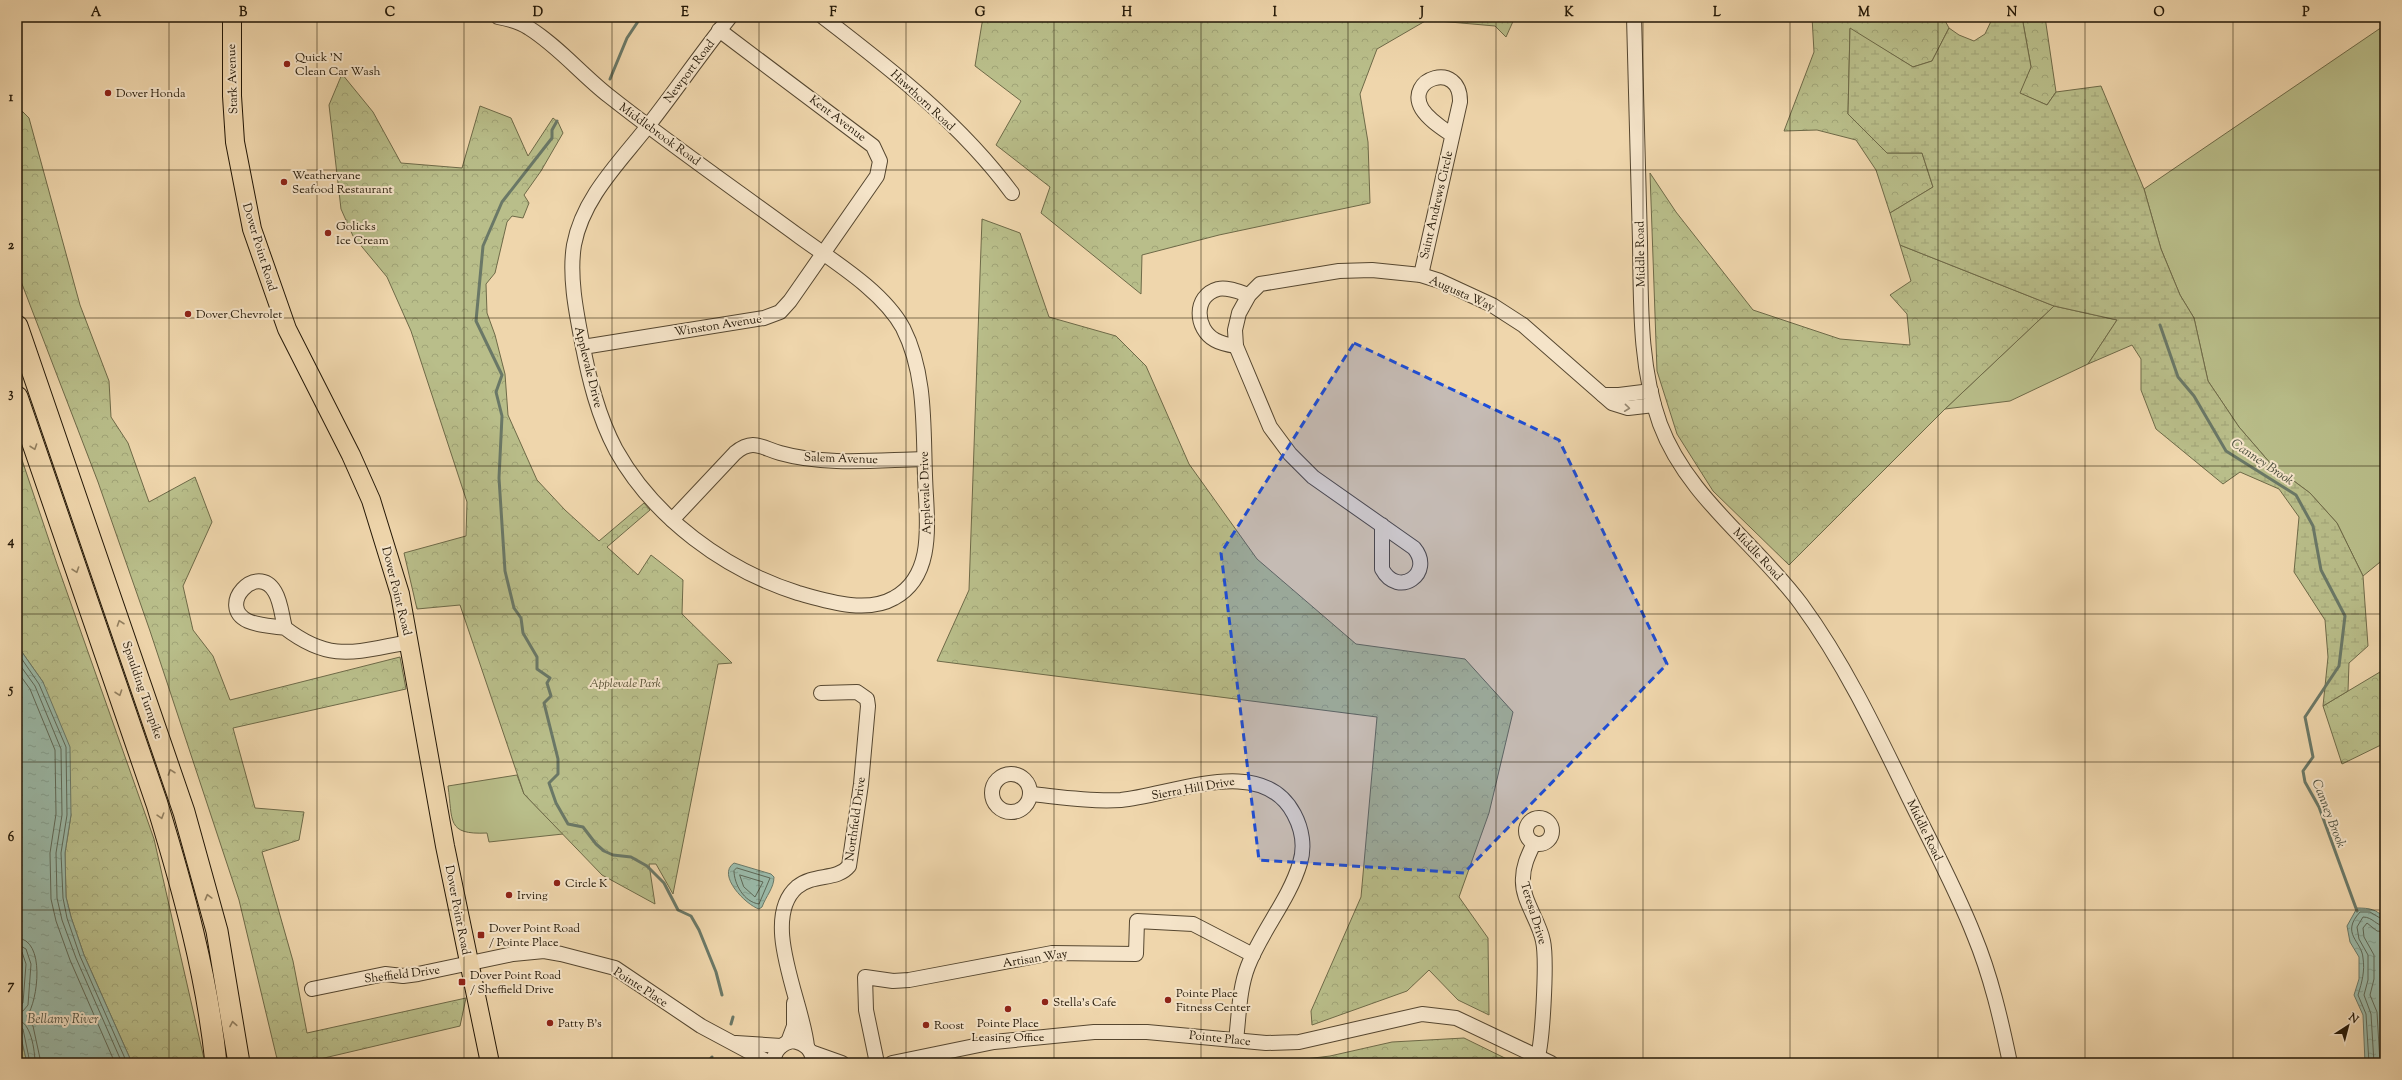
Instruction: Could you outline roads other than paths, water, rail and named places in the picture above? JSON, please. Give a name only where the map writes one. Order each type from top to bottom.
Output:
[{"type":"highway","name":"Spaulding Turnpike","points":[[17,326],[184,812],[217,931],[239,1063]]},
{"type":"highway","name":"Spaulding Turnpike","points":[[17,397],[157,804],[175,864],[205,988],[216,1063]]},
{"type":"main road","name":"Stark Avenue","points":[[232,17],[232,96],[235,142]]},
{"type":"main road","name":"Dover Point Road","points":[[235,142],[252,228],[269,280],[287,329],[351,455],[371,500],[400,594],[410,642],[445,846],[490,1063]]},
{"type":"street","name":"Middlebrook Road","points":[[498,17],[528,27],[610,97],[823,254]]},
{"type":"street","name":"Newport Road","points":[[649,125],[730,17]]},
{"type":"street","name":"Middle Road","points":[[1634,17],[1641,316],[1646,367],[1654,405],[1668,442],[1693,484],[1785,582],[1826,642],[1862,706],[1899,777],[1975,937],[1991,984],[2010,1063]]},
{"type":"street","name":"Hawthorn Road","points":[[830,19],[923,99],[994,169],[1012,193]]},
{"type":"street","name":"Kent Avenue","points":[[720,30],[866,140],[878,154],[880,169],[874,182],[823,254]]},
{"type":"street","name":"Applevale Drive","points":[[649,125],[597,191],[580,223],[574,244],[573,263],[576,312],[583,347],[598,407],[616,449],[642,487],[672,520],[719,555],[743,570],[790,590],[835,602],[858,605],[884,603],[906,590],[920,570],[924,557],[928,526],[921,385],[913,353],[904,330],[882,301],[823,254]]},
{"type":"street","name":"Saint Andrews Circle","points":[[1421,275],[1452,136]]},
{"type":"street","name":"Winston Avenue","points":[[583,347],[772,316],[786,307],[823,254]]},
{"type":"street","name":"Augusta Way","points":[[1382,525],[1313,477],[1290,454],[1270,427],[1236,346],[1235,330],[1239,313],[1249,294],[1260,284],[1339,271],[1372,270],[1421,275],[1460,289],[1492,305],[1523,325],[1603,395],[1620,407],[1636,408],[1654,405]]},
{"type":"street","points":[[1236,346],[1215,340],[1205,332],[1201,325],[1199,310],[1204,299],[1218,290],[1227,289],[1249,294]]},
{"type":"street","points":[[1603,395],[1620,395],[1651,391]]},
{"type":"street","name":"Salem Avenue","points":[[672,520],[735,453],[745,446],[758,445],[786,454],[829,460],[924,459]]},
{"type":"street","points":[[285,628],[308,644],[334,652],[356,651],[410,642]]},
{"type":"street","name":"Northfield Drive","points":[[774,1063],[775,1054],[785,1044],[794,1026],[794,994],[781,921],[784,908],[792,893],[805,882],[818,876],[839,874],[849,866],[861,784],[867,699],[857,692],[821,693]]},
{"type":"street","name":"Sierra Hill Drive","points":[[1031,794],[1121,800],[1234,780],[1254,782],[1272,790],[1293,812],[1301,831],[1302,851],[1298,871],[1253,955],[1242,990],[1236,1040]]},
{"type":"street","name":"Teresa Drive","points":[[1534,843],[1524,871],[1523,884],[1544,944],[1537,1060]]},
{"type":"street","name":"Artisan Way","points":[[877,1063],[866,1004],[865,977],[893,981],[909,980],[1064,952],[1136,954],[1137,921],[1193,924],[1253,955]]},
{"type":"street","name":"Pointe Place","points":[[469,964],[513,954],[544,951],[609,966],[624,973],[701,1026],[770,1063]]},
{"type":"street","name":"Sheffield Drive","points":[[312,989],[385,974],[402,976],[469,964]]},
{"type":"street","name":"Northfield Drive","points":[[794,994],[804,1018],[810,1054]]},
{"type":"street","name":"Pointe Place","points":[[892,1063],[994,1042],[1086,1032],[1147,1032],[1266,1043],[1299,1042],[1411,1015],[1432,1014],[1467,1022],[1537,1060],[1551,1063]]},
{"type":"street","name":"Pointe Place","points":[[734,1043],[785,1044],[798,1042],[810,1054]]},
{"type":"street","points":[[810,1054],[842,1063]]},
{"type":"water","name":"Bellamy River","points":[[17,645],[43,682],[70,747],[71,815],[65,853],[66,897],[84,955],[132,1063],[27,1063],[18,1024],[22,964],[17,947]]},
{"type":"water","points":[[734,863],[771,874],[774,877],[771,888],[762,907],[759,909],[747,902],[735,889],[731,882],[728,875],[729,868]]},
{"type":"water","points":[[2357,908],[2372,910],[2379,913],[2385,919],[2385,1063],[2365,1063],[2363,1015],[2354,995],[2359,979],[2359,957],[2350,942],[2347,926]]},
{"type":"waterway","points":[[610,79],[627,38],[641,17]]},
{"type":"waterway","points":[[557,121],[552,130],[552,138],[502,202],[483,246],[476,321],[502,375],[496,392],[502,416],[499,478],[505,571],[514,608],[521,618],[523,633],[537,657],[537,669],[550,678],[547,683],[551,696],[544,703],[558,759],[558,774],[549,783],[556,803],[568,824],[583,827],[596,844],[604,851],[613,855],[631,857],[647,866],[664,883],[678,910],[691,916],[699,930],[716,972],[722,995]]},
{"type":"waterway","name":"Canney Brook","points":[[2160,325],[2178,377],[2194,396],[2226,451],[2296,495],[2313,526],[2321,570],[2345,616],[2339,666],[2305,717],[2313,757],[2303,771],[2305,782],[2319,807],[2357,911]]},
{"type":"waterway","points":[[731,1024],[733,1017]]},
{"type":"waterway","points":[[707,1063],[712,1057]]},
{"type":"place","name":"Quick 'N Clean Car Wash","points":[[287,64]]},
{"type":"place","name":"Dover Honda","points":[[108,93]]},
{"type":"place","name":"Weathervane Seafood Restaurant","points":[[284,182]]},
{"type":"place","name":"Golicks Ice Cream","points":[[328,233]]},
{"type":"place","name":"Dover Chevrolet","points":[[188,314]]},
{"type":"place","name":"Circle K","points":[[557,883]]},
{"type":"place","name":"Irving","points":[[509,895]]},
{"type":"place","name":"Dover Point Road / Pointe Place","points":[[481,935]]},
{"type":"place","name":"Dover Point Road / Sheffield Drive","points":[[462,982]]},
{"type":"place","name":"Pointe Place Fitness Center","points":[[1168,1000]]},
{"type":"place","name":"Stella's Cafe","points":[[1045,1002]]},
{"type":"place","name":"Pointe Place Leasing Office","points":[[1008,1009]]},
{"type":"place","name":"Patty B's","points":[[550,1023]]},
{"type":"place","name":"Roost","points":[[926,1025]]},
{"type":"park label","name":"Applevale Park","points":[[625,683]]}]
